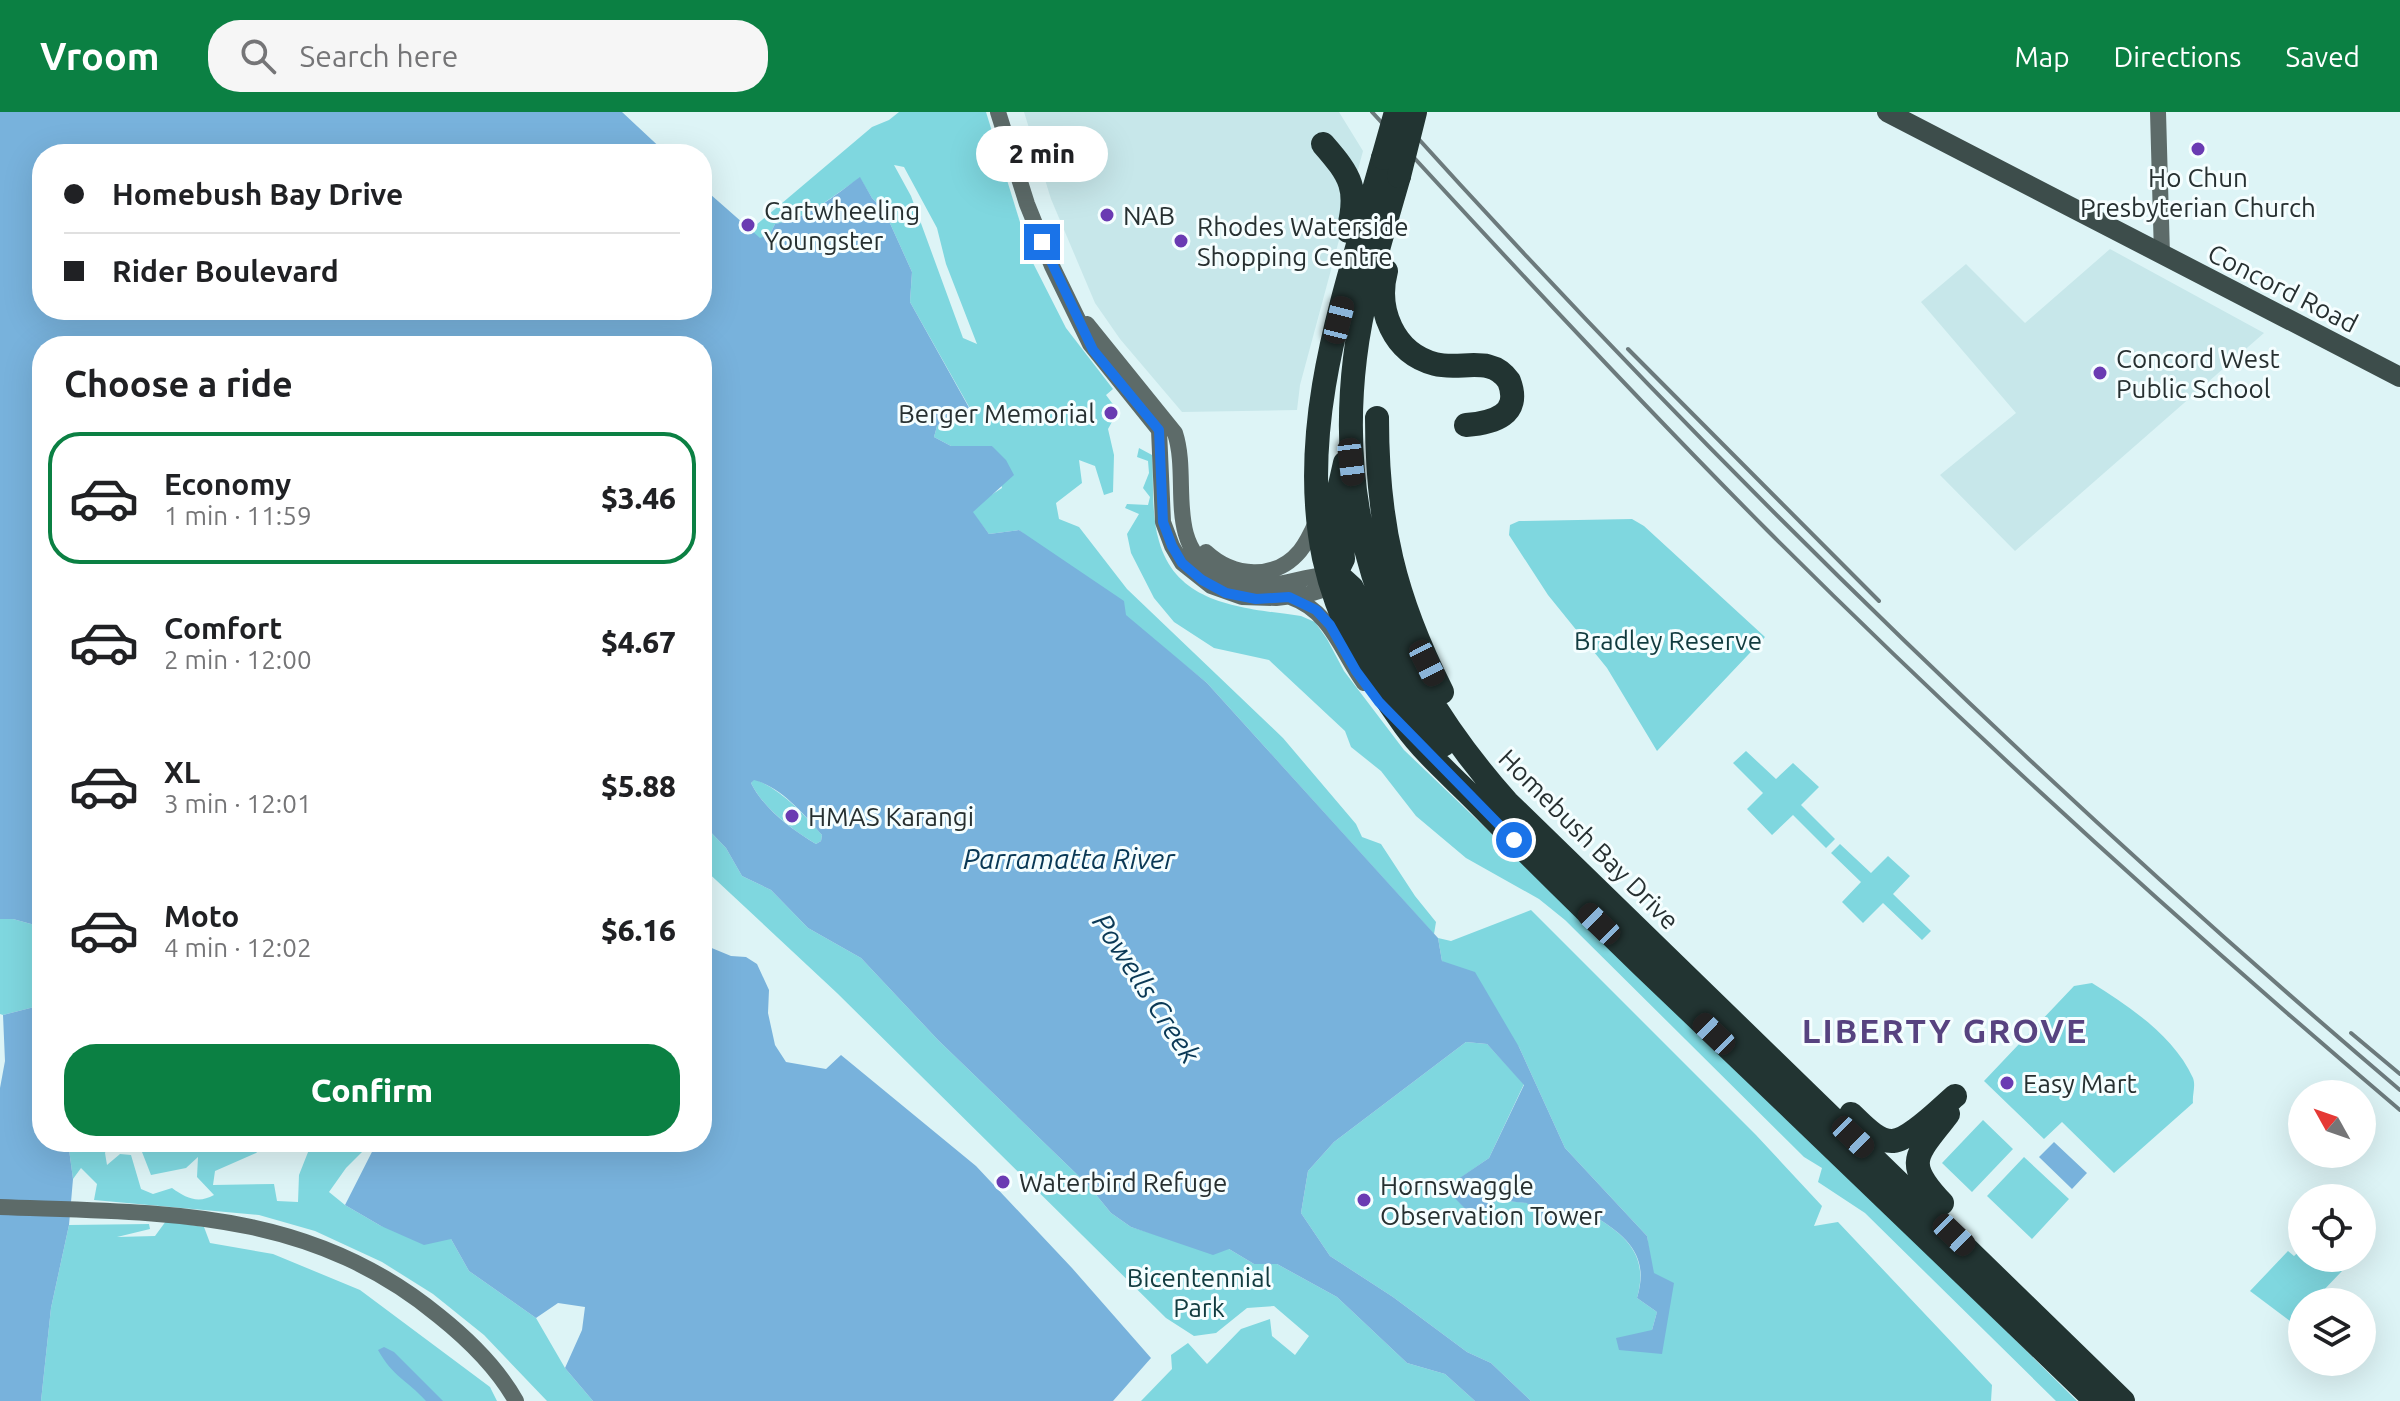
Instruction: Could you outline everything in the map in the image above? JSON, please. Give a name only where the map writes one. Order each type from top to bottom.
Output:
[{"type":"highway","name":"Homebush Bay Drive","points":[[1396,112],[1391,202],[1359,327],[1351,403],[1351,446],[1363,542],[1382,606],[1396,640],[1424,691],[1455,740],[1507,802],[2123,1401]]},
{"type":"highway","name":"Homebush Bay Drive","points":[[1415,112],[1391,167],[1343,305],[1320,402],[1315,448],[1318,518],[1338,609],[1361,660],[1409,731],[1576,902],[2096,1401]]},
{"type":"highway","points":[[1320,402],[1311,377],[1354,205],[1350,179],[1323,144]]},
{"type":"highway","points":[[1391,202],[1394,236],[1384,278],[1384,307],[1395,335],[1409,351],[1427,361],[1448,366],[1488,365],[1507,377],[1512,393],[1504,414],[1491,422],[1466,425]]},
{"type":"highway","points":[[1377,418],[1378,474],[1387,544],[1397,587],[1418,644],[1467,734],[1558,852]]},
{"type":"highway","points":[[1351,446],[1339,486],[1343,559],[1332,578],[1352,588],[1389,670],[1426,725],[1448,750],[1507,802]]},
{"type":"highway","points":[[1645,934],[1759,1027],[1869,1131],[1883,1139],[1894,1141],[1912,1132],[1957,1098],[1918,1156],[1920,1178],[2133,1401]]},
{"type":"main road","name":"Concord Road","points":[[1887,112],[2400,377]]},
{"type":"street","points":[[998,112],[1027,204],[1096,354],[1166,430],[1180,455],[1183,524],[1200,561],[1222,578],[1238,584],[1262,586],[1332,578]]},
{"type":"street","points":[[2158,112],[2162,255]]},
{"type":"street","points":[[1166,430],[1163,522],[1182,563],[1202,580],[1237,596],[1256,599],[1314,593],[1332,578]]},
{"type":"street","points":[[1181,501],[1188,525],[1204,551],[1226,566],[1246,572],[1267,571],[1290,561],[1306,542],[1318,518]]},
{"type":"street","points":[[1287,597],[1311,607],[1327,621],[1363,682],[1409,731]]},
{"type":"street","points":[[0,1207],[216,1218],[278,1232],[321,1247],[398,1286],[430,1308],[486,1359],[516,1401]]},
{"type":"shaded area","name":"Rhodes Waterside Shopping Centre","points":[[1024,112],[1339,112],[1363,151],[1300,385],[1297,410],[1182,412],[1120,339],[1095,303],[1051,199]]},
{"type":"shaded area","name":"Concord West Public School","points":[[2110,249],[2264,333],[2015,551],[1940,475],[2016,413],[1921,302],[1966,264],[2025,323]]},
{"type":"green space","points":[[899,112],[986,112],[1032,261],[1066,328],[1113,389],[1106,395],[1118,411],[1108,429],[1114,455],[1113,492],[1104,495],[1095,466],[1079,460],[1082,483],[1056,503],[1059,519],[1079,527],[1127,589],[1283,738],[1356,824],[1362,837],[1381,844],[1436,922],[1434,934],[1207,683],[1019,530],[989,534],[972,512],[1002,488],[992,446],[951,446],[934,437],[937,426],[951,412],[972,412],[910,302],[912,272],[884,210],[860,178],[809,212],[775,224],[770,234],[760,239],[749,231],[872,127]],"holes":[[[894,165],[904,167],[937,228],[946,264],[977,344],[963,338],[911,196]]]},
{"type":"green space","points":[[1139,448],[1152,455],[1156,531],[1168,563],[1181,579],[1216,600],[1301,616],[1315,622],[1344,671],[1404,750],[1847,1173],[2077,1401],[2056,1401],[1865,1213],[1818,1182],[1822,1168],[1804,1157],[1565,920],[1539,899],[1466,858],[1416,816],[1381,771],[1351,747],[1345,731],[1269,660],[1214,648],[1174,622],[1154,598],[1131,553],[1127,534],[1139,514],[1125,508],[1127,504],[1148,505],[1150,497],[1143,488],[1149,473],[1148,461],[1137,457]]},
{"type":"green space","name":"Bradley Reserve","points":[[1632,519],[1644,526],[1765,637],[1657,751],[1607,668],[1548,595],[1509,535],[1510,525],[1519,521]]},
{"type":"green space","points":[[1746,751],[1776,779],[1793,763],[1819,787],[1801,805],[1835,839],[1826,848],[1793,815],[1772,835],[1747,809],[1763,793],[1733,763]]},
{"type":"green space","name":"HMAS Karangi","points":[[754,779],[791,803],[822,835],[821,841],[816,844],[779,818],[756,792],[751,783]]},
{"type":"green space","name":"Bicentennial Park","points":[[712,833],[726,848],[742,876],[771,890],[808,928],[861,958],[938,1040],[1088,1185],[1111,1213],[1131,1227],[1170,1239],[1229,1249],[1254,1264],[1277,1264],[1337,1297],[1407,1363],[1445,1374],[1475,1401],[1141,1401],[1172,1369],[1171,1355],[1188,1343],[1207,1364],[1241,1329],[1270,1319],[1272,1336],[1295,1355],[1309,1336],[1274,1306],[1247,1308],[1216,1333],[1194,1336],[1166,1318],[837,993],[712,876]]},
{"type":"green space","points":[[1840,844],[1871,873],[1888,856],[1910,876],[1893,894],[1931,931],[1922,940],[1883,903],[1863,923],[1842,902],[1861,882],[1831,853]]},
{"type":"green space","points":[[1531,910],[1756,1135],[1822,1206],[1814,1226],[1838,1222],[1992,1385],[1991,1401],[1531,1401],[1491,1363],[1467,1352],[1393,1297],[1330,1256],[1301,1213],[1308,1171],[1334,1142],[1466,1042],[1487,1044],[1524,1084],[1489,1158],[1446,1188],[1475,1219],[1497,1200],[1528,1203],[1543,1223],[1594,1216],[1616,1231],[1632,1249],[1640,1270],[1637,1298],[1657,1312],[1647,1236],[1565,1148],[1519,1047],[1442,961],[1438,938],[1451,941]],"holes":[[[1657,1313],[1662,1354],[1652,1330]]]},
{"type":"green space","points":[[0,919],[13,919],[32,924],[32,1008],[0,1014]]},
{"type":"green space","points":[[2092,983],[2163,1036],[2185,1063],[2194,1081],[2193,1103],[2114,1173],[2062,1122],[2044,1139],[1984,1081],[2074,986]]},
{"type":"green space","points":[[1983,1120],[2013,1149],[1972,1192],[1942,1163]]},
{"type":"green space","points":[[69,1152],[105,1152],[107,1165],[120,1154],[131,1155],[141,1189],[153,1194],[172,1188],[187,1197],[208,1198],[214,1195],[197,1177],[198,1157],[186,1168],[151,1175],[142,1152],[257,1152],[215,1171],[213,1185],[274,1184],[277,1201],[298,1202],[299,1175],[308,1152],[362,1152],[329,1192],[381,1226],[451,1239],[469,1271],[536,1318],[565,1368],[593,1401],[547,1401],[484,1335],[433,1294],[382,1262],[315,1231],[259,1215],[94,1200],[97,1184],[81,1168],[73,1179]]},
{"type":"green space","points":[[2024,1157],[2069,1199],[2032,1239],[1987,1196]]},
{"type":"green space","points":[[166,1221],[204,1227],[210,1243],[273,1254],[360,1290],[490,1387],[497,1401],[41,1401],[51,1308],[69,1225],[149,1224],[150,1229],[117,1237],[155,1236]]},
{"type":"green space","points":[[2288,1251],[2288,1272],[2341,1272],[2326,1288],[2288,1288],[2288,1320],[2250,1291]]},
{"type":"water","name":"Parramatta River","points":[[0,112],[622,112],[656,144],[32,144],[32,320],[712,320],[712,196],[760,238],[770,234],[775,224],[809,212],[860,177],[872,198],[884,210],[912,272],[910,302],[972,413],[951,413],[937,426],[934,437],[951,446],[992,446],[1006,460],[1014,475],[973,512],[989,534],[1019,530],[1124,601],[1126,615],[1207,683],[1438,938],[1442,961],[1475,972],[1519,1047],[1565,1148],[1647,1236],[1654,1273],[1674,1283],[1662,1354],[1619,1350],[1616,1338],[1652,1330],[1657,1312],[1637,1298],[1640,1283],[1638,1259],[1616,1231],[1594,1216],[1542,1223],[1527,1203],[1497,1200],[1475,1219],[1445,1188],[1489,1158],[1524,1085],[1487,1044],[1466,1042],[1334,1142],[1308,1171],[1301,1213],[1330,1256],[1393,1297],[1467,1352],[1491,1363],[1531,1401],[1475,1401],[1445,1374],[1407,1363],[1337,1297],[1277,1264],[1254,1264],[1229,1249],[1213,1255],[1131,1227],[1111,1213],[1088,1185],[938,1040],[861,958],[808,928],[771,890],[742,876],[726,848],[712,833],[712,336],[32,336],[32,924],[0,919]],"holes":[[[754,780],[773,789],[800,810],[822,835],[821,841],[816,844],[788,825],[771,810],[751,783]]]},
{"type":"water","points":[[712,948],[731,956],[746,957],[757,964],[769,990],[768,1013],[775,1045],[786,1062],[826,1069],[841,1055],[976,1166],[1151,1358],[1113,1401],[593,1401],[565,1368],[582,1330],[585,1307],[558,1303],[536,1318],[469,1271],[451,1239],[424,1245],[381,1226],[345,1205],[372,1152],[712,1152]]},
{"type":"water","points":[[32,1008],[32,1152],[69,1152],[73,1179],[69,1225],[51,1308],[41,1401],[0,1401],[0,1088],[5,1061],[3,1015]]},
{"type":"water","points":[[2054,1142],[2087,1173],[2072,1189],[2039,1157]]},
{"type":"water","points":[[384,1347],[394,1352],[443,1401],[426,1401],[400,1378],[378,1350]]},
{"type":"railway","points":[[1372,112],[1718,480],[1921,681],[2078,827],[2400,1110]]},
{"type":"railway","points":[[1394,112],[1633,369],[1881,618],[2136,858],[2400,1090]]},
{"type":"railway","points":[[1628,349],[1879,601]]},
{"type":"railway","points":[[2351,1033],[2400,1074]]},
{"type":"place","name":"Ho Chun Presbyterian Church","points":[[2198,149]]},
{"type":"place","name":"NAB","points":[[1107,215]]},
{"type":"place","name":"Cartwheeling Youngster","points":[[748,225]]},
{"type":"place","name":"Rhodes Waterside Shopping Centre","points":[[1181,241]]},
{"type":"place","name":"Concord West Public School","points":[[2100,373]]},
{"type":"place","name":"Berger Memorial","points":[[1111,413]]},
{"type":"place","name":"HMAS Karangi","points":[[792,816]]},
{"type":"place","name":"Easy Mart","points":[[2007,1083]]},
{"type":"place","name":"Waterbird Refuge","points":[[1003,1182]]},
{"type":"place","name":"Hornswaggle Observation Tower","points":[[1364,1200]]},
{"type":"district","name":"LIBERTY GROVE","points":[[1945,1030]]},
{"type":"route","points":[[1042,242],[1093,350],[1159,430],[1163,522],[1182,563],[1194,575],[1226,593],[1256,599],[1289,597],[1316,610],[1330,625],[1363,682],[1379,702],[1514,840]]},
{"type":"water label","name":"Powells Creek","points":[[1147,988]]}]
